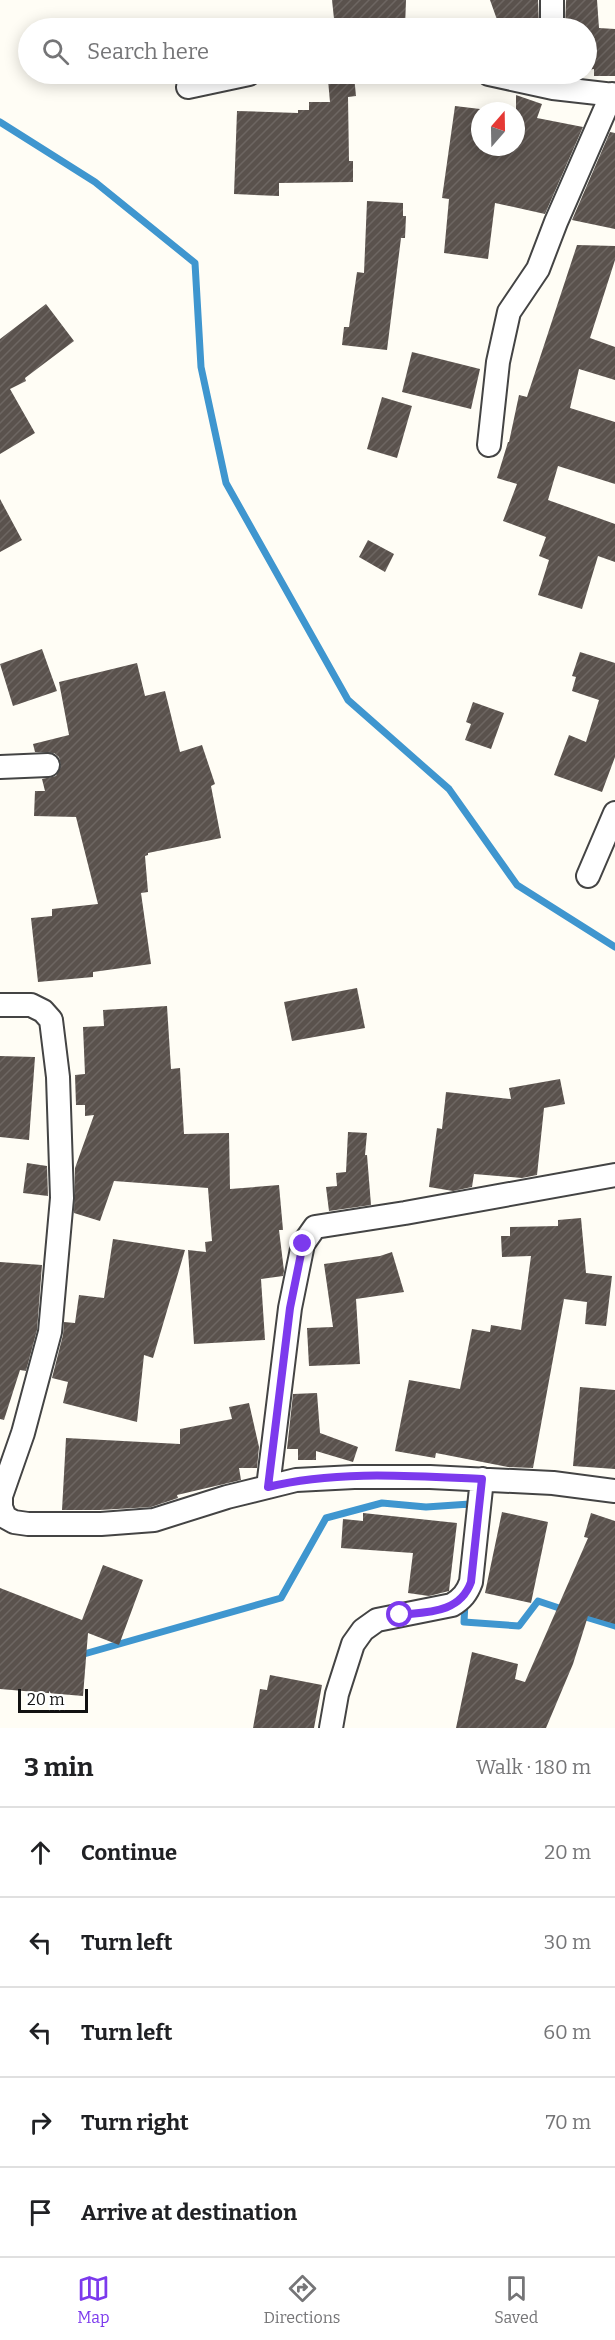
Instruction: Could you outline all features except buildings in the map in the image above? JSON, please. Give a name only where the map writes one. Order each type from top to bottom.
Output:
[{"type":"street","points":[[552,0],[552,18]]},
{"type":"street","points":[[188,87],[202,84]]},
{"type":"street","points":[[489,445],[498,362],[509,312],[538,269],[556,222],[613,95],[566,84]]},
{"type":"street","points":[[0,767],[48,765]]},
{"type":"street","points":[[588,876],[615,813]]},
{"type":"street","points":[[0,1005],[31,1005],[43,1011],[51,1020],[58,1077],[62,1198],[50,1332],[23,1433],[1,1496],[1,1507],[5,1516],[14,1522],[28,1524],[100,1524],[154,1520],[227,1497],[296,1480],[354,1477],[553,1482],[615,1491]]},
{"type":"street","points":[[268,1487],[290,1308],[303,1244],[307,1235],[315,1227],[405,1213],[615,1174]]},
{"type":"street","points":[[331,1728],[337,1694],[353,1644],[363,1630],[376,1620],[452,1605],[467,1591],[471,1582],[482,1479]]},
{"type":"waterway","points":[[0,122],[95,182],[195,263],[201,367],[226,483],[348,700],[449,789],[517,885],[615,947]]},
{"type":"waterway","points":[[77,1656],[281,1598],[326,1518],[382,1503],[426,1507],[470,1504],[470,1510]]},
{"type":"waterway","points":[[465,1602],[464,1622],[519,1626],[538,1601],[565,1610]]},
{"type":"waterway","points":[[579,1615],[615,1626]]},
{"type":"route","points":[[303,1244],[290,1308],[268,1487],[296,1480],[354,1477],[482,1479],[471,1582],[467,1591],[452,1605],[400,1615]]}]
